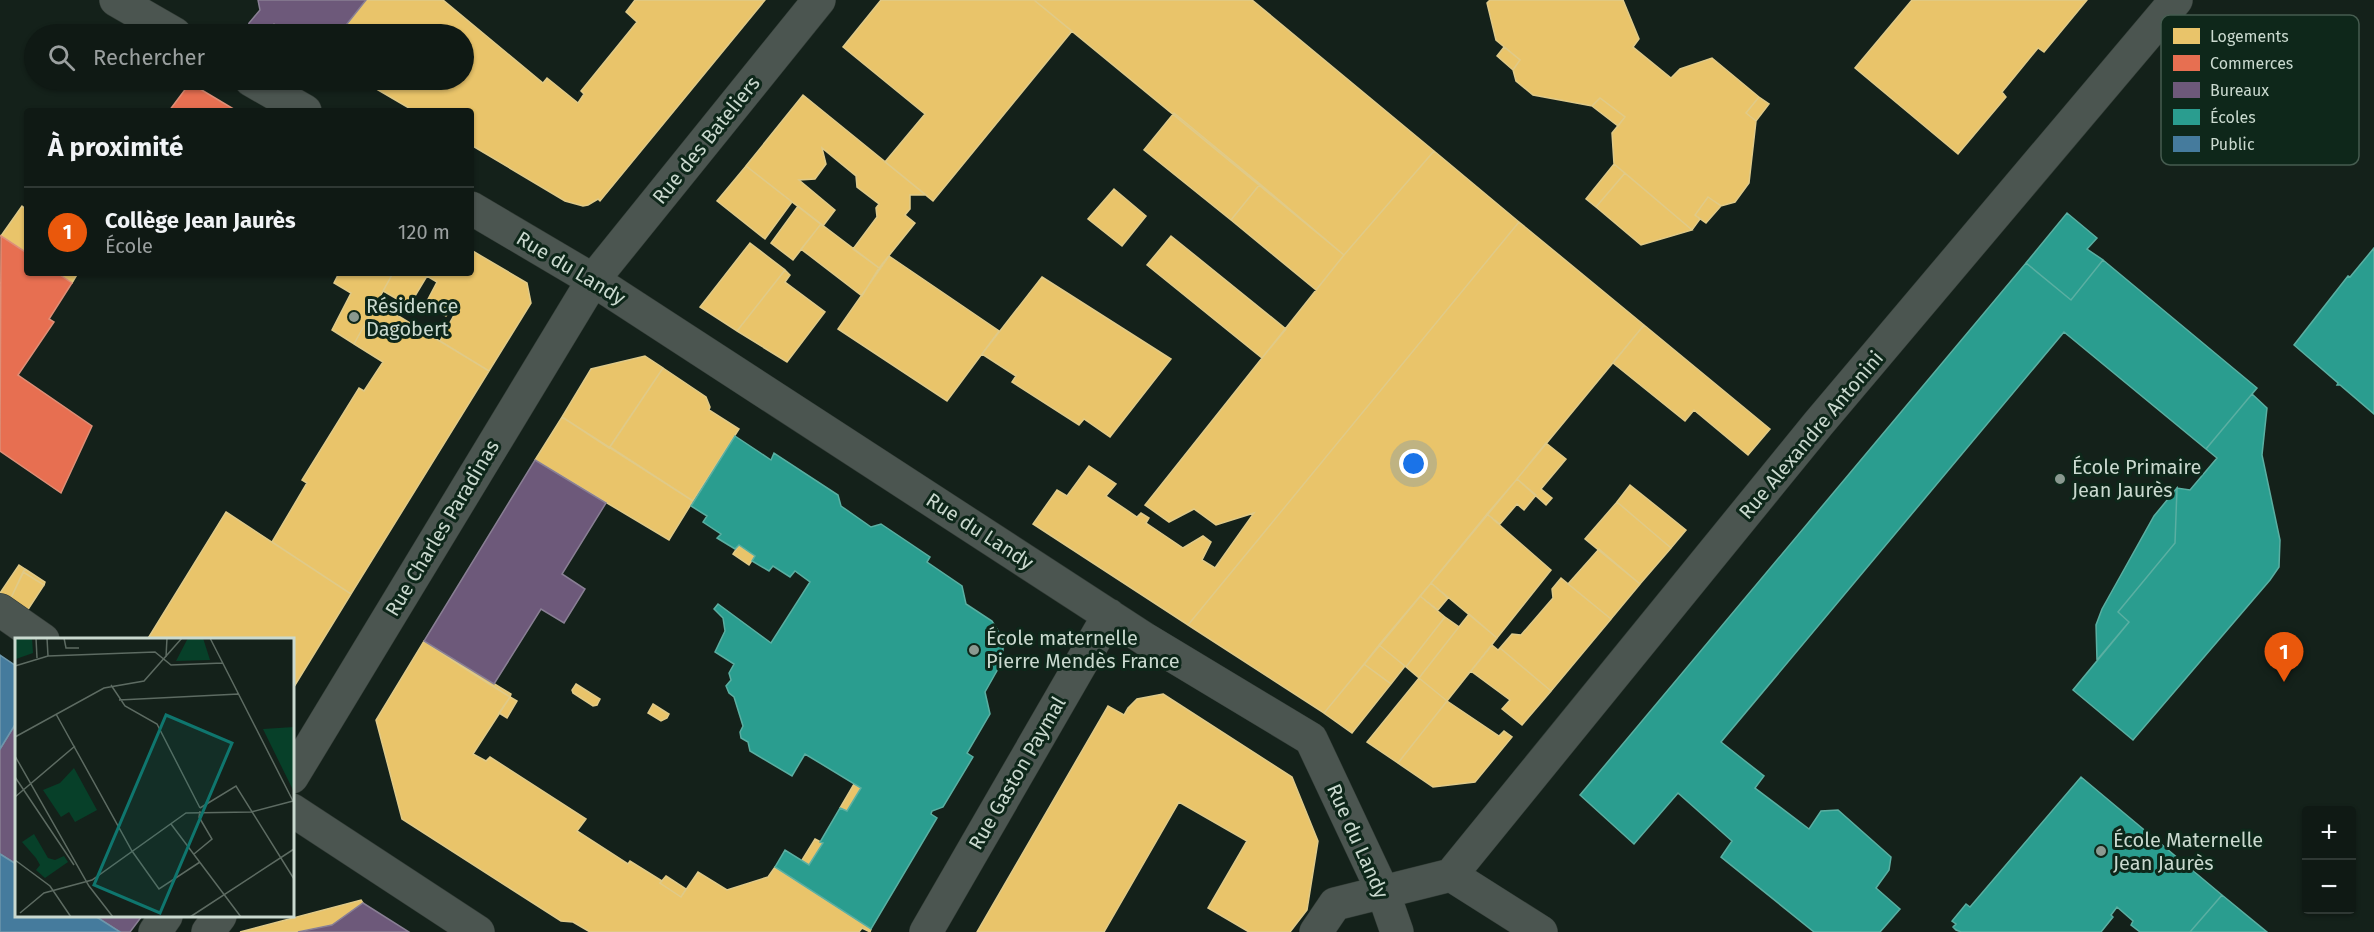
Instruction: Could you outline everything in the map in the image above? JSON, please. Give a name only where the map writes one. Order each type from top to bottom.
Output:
[{"type":"street","points":[[116,0],[158,24]]},
{"type":"street","name":"Rue des Bateliers","points":[[593,280],[819,0]]},
{"type":"street","name":"Rue Alexandre Antonini","points":[[2163,15],[2176,0]]},
{"type":"street","name":"Rue Alexandre Antonini","points":[[1451,875],[1818,424],[2161,18]]},
{"type":"street","points":[[268,90],[300,108]]},
{"type":"street","name":"Rue du Landy","points":[[474,210],[593,280],[1109,615],[1311,739],[1383,892],[1397,932]]},
{"type":"street","name":"Rue Charles Paradinas","points":[[294,774],[593,280]]},
{"type":"street","points":[[0,610],[42,638]]},
{"type":"street","name":"Rue Gaston Paymal","points":[[926,932],[1109,615]]},
{"type":"street","points":[[294,811],[478,932]]},
{"type":"street","points":[[1316,932],[1335,904],[1451,875],[1541,932]]},
{"type":"street","points":[[155,932],[165,917]]},
{"type":"street","points":[[208,932],[219,917]]},
{"type":"building: Logements","points":[[366,0],[443,0],[472,24],[347,24]]},
{"type":"building: Logements","points":[[635,0],[765,0],[600,201],[598,199],[588,205],[583,206],[565,201],[474,147],[474,108],[409,108],[378,90],[474,90],[474,26],[543,83],[547,78],[578,103],[584,94],[581,91],[637,22],[626,12]]},
{"type":"building: Logements","points":[[881,0],[1034,0],[1072,31],[933,201],[885,162],[925,114],[843,47]]},
{"type":"building: Logements","points":[[1034,0],[1252,0],[1434,151],[1344,255]]},
{"type":"building: Logements","points":[[1490,0],[1623,0],[1639,39],[1633,47],[1671,78],[1680,69],[1712,58],[1759,97],[1746,113],[1756,121],[1749,183],[1735,202],[1721,206],[1708,197],[1695,215],[1700,219],[1692,230],[1614,164],[1612,133],[1625,117],[1600,98],[1592,106],[1533,95],[1516,81],[1513,70],[1520,60],[1496,40],[1487,3]]},
{"type":"building: Logements","points":[[1912,0],[2087,0],[2044,52],[2038,48],[2002,92],[2006,97],[1958,154],[1855,68]]},
{"type":"building: Logements","points":[[1504,47],[1520,60],[1513,70],[1497,56]]},
{"type":"building: Logements","points":[[803,95],[926,195],[910,195],[910,209],[905,215],[915,223],[879,268],[853,249],[877,217],[876,208],[879,204],[857,187],[856,176],[822,148],[826,164],[815,179],[799,180],[835,210],[823,226],[746,166]]},
{"type":"building: Logements","points":[[1759,97],[1769,104],[1756,121],[1746,113]]},
{"type":"building: Logements","points":[[1600,98],[1625,117],[1618,126],[1592,106]]},
{"type":"building: Logements","points":[[1174,113],[1260,184],[1231,220],[1144,150]]},
{"type":"building: Logements","points":[[1434,151],[1519,222],[1188,625],[1033,524],[1057,490],[1067,496],[1089,466],[1116,484],[1106,496],[1137,517],[1141,513],[1149,518],[1146,523],[1183,548],[1203,536],[1211,542],[1202,560],[1215,568],[1254,513],[1216,525],[1194,509],[1169,522],[1145,505],[1344,255]]},
{"type":"building: Logements","points":[[1614,164],[1625,173],[1596,207],[1586,199]]},
{"type":"building: Logements","points":[[746,166],[792,202],[765,239],[717,201]]},
{"type":"building: Logements","points":[[1625,173],[1692,230],[1641,245],[1596,207]]},
{"type":"building: Logements","points":[[1260,184],[1344,255],[1316,290],[1231,220]]},
{"type":"building: Logements","points":[[1114,189],[1146,216],[1122,246],[1088,219]]},
{"type":"building: Logements","points":[[1708,197],[1721,206],[1706,223],[1695,215]]},
{"type":"building: Logements","points":[[22,206],[24,208],[24,251],[1,236]]},
{"type":"building: Logements","points":[[798,206],[821,224],[793,260],[771,243]]},
{"type":"building: Logements","points":[[1519,222],[1644,325],[1324,713],[1188,625]]},
{"type":"building: Logements","points":[[821,224],[879,268],[862,296],[801,249]]},
{"type":"building: Logements","points":[[1171,236],[1286,329],[1262,358],[1147,265]]},
{"type":"building: Logements","points":[[750,243],[785,270],[737,331],[700,307]]},
{"type":"building: Logements","points":[[474,252],[527,283],[531,303],[489,371],[440,341],[460,304],[455,300],[446,316],[425,305],[437,282],[427,276],[474,276]]},
{"type":"building: Logements","points":[[889,256],[999,331],[947,401],[838,329]]},
{"type":"building: Logements","points":[[785,270],[790,275],[785,282],[825,312],[787,362],[737,331]]},
{"type":"building: Logements","points":[[62,276],[76,276],[72,283]]},
{"type":"building: Logements","name":"Résidence Dagobert","points":[[338,276],[391,276],[354,344],[332,330],[351,293],[334,283]]},
{"type":"building: Logements","points":[[391,276],[427,276],[409,306],[383,291]]},
{"type":"building: Logements","points":[[1042,277],[1171,359],[1110,437],[1084,419],[1079,425],[1012,382],[1016,376],[982,354]]},
{"type":"building: Logements","points":[[380,297],[388,302],[385,308],[377,303]]},
{"type":"building: Logements","points":[[377,303],[489,371],[351,594],[272,542],[307,483],[302,480],[359,388],[364,391],[383,362],[354,344]]},
{"type":"building: Logements","points":[[1644,325],[1770,429],[1748,455],[1694,410],[1685,421],[1613,363]]},
{"type":"building: Logements","points":[[645,356],[663,368],[609,448],[562,417],[591,369]]},
{"type":"building: Logements","points":[[663,368],[706,397],[709,410],[739,429],[693,501],[610,447]]},
{"type":"building: Logements","points":[[562,417],[693,501],[669,540],[535,460]]},
{"type":"building: Logements","points":[[1546,443],[1566,459],[1541,489],[1552,498],[1546,505],[1517,479]]},
{"type":"building: Logements","points":[[1517,479],[1536,495],[1524,510],[1517,504],[1500,524],[1487,514]]},
{"type":"building: Logements","points":[[1630,485],[1686,530],[1671,548],[1617,502]]},
{"type":"building: Logements","points":[[1617,502],[1671,548],[1640,584],[1585,539]]},
{"type":"building: Logements","points":[[226,512],[351,594],[294,687],[294,638],[148,638]]},
{"type":"building: Logements","points":[[1487,514],[1551,570],[1497,638],[1431,583]]},
{"type":"building: Logements","points":[[739,545],[755,556],[749,565],[733,554]]},
{"type":"building: Logements","points":[[1599,549],[1640,584],[1611,619],[1568,584]]},
{"type":"building: Logements","points":[[19,565],[25,569],[10,600],[0,593]]},
{"type":"building: Logements","points":[[25,569],[45,582],[44,585],[23,572]]},
{"type":"building: Logements","points":[[23,572],[44,585],[27,611],[10,600]]},
{"type":"building: Logements","points":[[1561,578],[1611,619],[1551,691],[1500,648],[1512,634],[1521,635],[1553,598],[1552,589]]},
{"type":"building: Logements","points":[[1431,583],[1448,598],[1438,610],[1420,596]]},
{"type":"building: Logements","points":[[1420,596],[1445,617],[1406,667],[1379,645]]},
{"type":"building: Logements","points":[[1469,614],[1497,638],[1447,701],[1419,678]]},
{"type":"building: Logements","points":[[1445,617],[1459,627],[1419,678],[1406,667]]},
{"type":"building: Logements","points":[[424,641],[511,694],[510,697],[461,666]]},
{"type":"building: Logements","points":[[424,641],[510,697],[473,754],[486,761],[490,757],[586,819],[577,831],[628,864],[630,861],[662,881],[660,883],[681,897],[698,872],[727,890],[768,877],[775,867],[871,929],[870,932],[862,928],[859,932],[590,932],[573,922],[561,921],[402,819],[376,720]]},
{"type":"building: Logements","points":[[1379,645],[1405,666],[1391,684],[1364,664]]},
{"type":"building: Logements","points":[[1492,645],[1498,650],[1500,648],[1551,691],[1522,725],[1502,709],[1510,700],[1471,671]]},
{"type":"building: Logements","points":[[1364,664],[1391,684],[1352,733],[1324,713]]},
{"type":"building: Logements","points":[[1419,678],[1447,701],[1398,763],[1367,742]]},
{"type":"building: Logements","points":[[576,684],[600,699],[597,705],[593,706],[573,693],[572,690]]},
{"type":"building: Logements","points":[[1163,694],[1292,777],[1318,841],[1307,910],[1290,932],[1249,932],[1208,908],[1247,841],[1179,802],[1104,932],[977,932],[1108,706],[1124,715],[1137,699]]},
{"type":"building: Logements","points":[[510,697],[517,701],[507,718],[499,713]]},
{"type":"building: Logements","points":[[1447,701],[1499,736],[1504,731],[1512,737],[1475,782],[1433,787],[1398,763]]},
{"type":"building: Logements","points":[[653,704],[669,714],[667,718],[661,721],[648,713]]},
{"type":"building: Logements","points":[[854,784],[861,788],[847,811],[840,808]]},
{"type":"building: Logements","points":[[815,839],[823,843],[809,865],[802,860]]},
{"type":"building: Logements","points":[[666,876],[686,889],[681,897],[660,883]]},
{"type":"building: Logements","points":[[361,900],[363,903],[332,925],[298,932],[240,932]]},
{"type":"building: Commerces","points":[[185,90],[202,90],[232,108],[171,108]]},
{"type":"building: Commerces","points":[[1,236],[24,251],[24,276],[62,276],[72,283],[49,319],[54,322],[18,375],[92,426],[61,493],[0,451]]},
{"type":"building: Bureaux","points":[[258,0],[366,0],[347,24],[249,24],[260,10]]},
{"type":"building: Bureaux","points":[[535,460],[606,503],[562,574],[585,589],[564,623],[541,609],[494,684],[424,641]]},
{"type":"building: Bureaux","points":[[15,725],[15,863],[0,854],[0,749]]},
{"type":"building: Bureaux","points":[[363,903],[409,932],[298,932],[332,925]]},
{"type":"building: Bureaux","points":[[97,917],[141,917],[130,932],[120,932]]},
{"type":"building: Écoles","points":[[2067,213],[2097,238],[2087,249],[2103,260],[2071,300],[2026,263]]},
{"type":"building: Écoles","points":[[2374,248],[2374,414],[2340,385],[2337,385],[2338,383],[2294,345],[2348,276],[2350,277]]},
{"type":"building: Écoles","points":[[2103,260],[2257,388],[2206,449],[2064,332],[1721,742],[1764,776],[1755,788],[1809,829],[1821,811],[1838,810],[1891,857],[1889,870],[1876,888],[1900,909],[1880,932],[1814,932],[1721,857],[1732,841],[1678,793],[1634,844],[1580,795],[2026,263],[2071,300]]},
{"type":"building: Écoles","points":[[2252,394],[2267,408],[2262,455],[2280,540],[2279,567],[2133,740],[2073,690],[2129,622],[2118,612],[2175,543],[2177,488],[2190,490],[2217,458],[2206,449]]},
{"type":"building: Écoles","points":[[735,436],[771,460],[774,453],[838,495],[841,506],[871,527],[881,524],[930,557],[927,562],[962,586],[966,604],[992,621],[1003,639],[1003,660],[985,692],[990,714],[967,753],[973,757],[943,807],[932,811],[931,814],[937,818],[871,929],[775,867],[785,850],[809,865],[840,808],[847,811],[861,788],[805,754],[792,776],[750,751],[748,742],[741,738],[740,732],[743,726],[734,697],[726,686],[731,680],[729,673],[734,664],[715,652],[725,631],[723,618],[714,609],[718,604],[771,643],[810,582],[795,571],[790,577],[773,566],[769,571],[752,561],[755,556],[739,545],[735,549],[717,538],[721,534],[703,522],[707,516],[691,506]]},
{"type":"building: Écoles","points":[[2177,488],[2175,543],[2118,612],[2129,622],[2097,660],[2096,625],[2102,609],[2154,516]]},
{"type":"building: Écoles","name":"École Maternelle Jean Jaurès","points":[[2081,777],[2222,895],[2190,932],[2140,932],[2131,925],[2133,921],[2117,907],[2111,915],[2113,917],[2101,932],[1961,932],[1956,930],[1953,927],[1956,924],[1952,921],[1966,904],[1970,907]]},
{"type":"building: Écoles","points":[[2222,895],[2267,932],[2190,932]]},
{"type":"building: Public","points":[[0,655],[15,665],[15,725],[0,749]]},
{"type":"building: Public","points":[[0,854],[15,863],[15,917],[97,917],[120,932],[0,932]]},
{"type":"place","name":"Résidence Dagobert","points":[[354,317]]},
{"type":"place","name":"École Primaire Jean Jaurès","points":[[2060,479]]},
{"type":"place","name":"École maternelle Pierre Mendès France","points":[[974,650]]},
{"type":"place","name":"Collège Jean Jaurès","points":[[2284,682]]},
{"type":"place","name":"École Maternelle Jean Jaurès","points":[[2101,851]]}]
